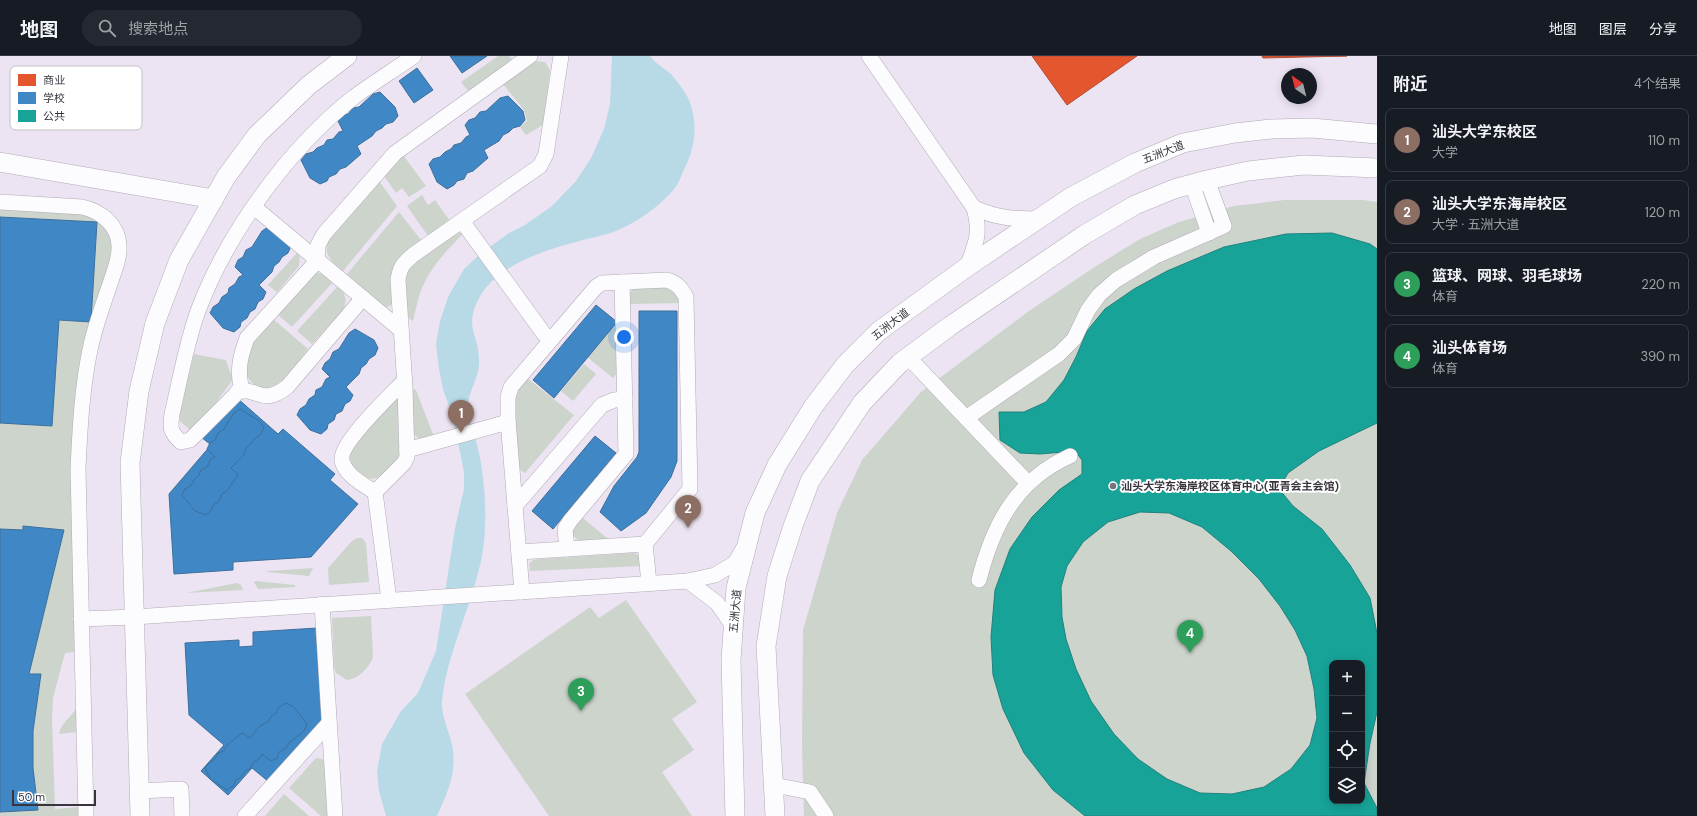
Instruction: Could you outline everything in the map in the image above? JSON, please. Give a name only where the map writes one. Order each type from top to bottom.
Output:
[{"type":"main road","points":[[140,816],[130,462],[139,391],[155,323],[179,260],[226,177],[257,135],[309,85],[347,56]]},
{"type":"main road","name":"五洲大道","points":[[735,816],[731,660],[736,588],[755,513],[777,465],[813,407],[845,365],[879,331],[967,267],[1070,197],[1135,163],[1183,143],[1235,133],[1271,129],[1312,128],[1377,134]]},
{"type":"main road","points":[[0,162],[214,199]]},
{"type":"main road","points":[[775,816],[766,646],[777,576],[790,533],[810,481],[862,403],[908,357],[956,321],[1084,235],[1135,205],[1174,189],[1248,171],[1304,165],[1377,168]]},
{"type":"street","points":[[414,56],[354,97],[334,115],[304,144],[278,174],[254,206],[219,264],[198,311],[172,414],[170,428],[181,442],[190,440],[237,392],[241,386],[238,374],[242,352],[247,338],[317,261],[318,245],[324,234],[395,153],[530,56]]},
{"type":"street","points":[[375,492],[404,463],[407,457],[405,380],[398,280],[400,271],[403,264],[540,166],[546,154],[561,56]]},
{"type":"street","points":[[869,56],[974,208],[978,224],[976,244],[967,267]]},
{"type":"street","points":[[966,418],[1059,354],[1074,339],[1088,310],[1098,295],[1116,280],[1154,257],[1224,226],[1200,182]]},
{"type":"street","points":[[1200,182],[1209,233]]},
{"type":"street","points":[[0,202],[93,209],[110,223],[119,245],[118,258],[91,345],[80,416],[78,468],[86,816]]},
{"type":"street","points":[[254,206],[317,261],[401,330]]},
{"type":"street","points":[[974,208],[989,214],[1007,218],[1038,219]]},
{"type":"street","points":[[462,221],[544,334]]},
{"type":"street","points":[[522,592],[508,422],[508,396],[511,387],[596,287],[602,283],[667,280],[675,282],[686,297],[690,489],[645,544],[649,583]]},
{"type":"street","points":[[566,549],[566,529],[570,521],[626,454],[622,282]]},
{"type":"street","points":[[237,392],[245,390],[264,396],[270,396],[277,394],[287,387],[363,298]]},
{"type":"street","points":[[908,357],[1028,483]]},
{"type":"street","points":[[389,600],[375,492],[356,479],[345,468],[342,460],[344,451],[351,438],[405,380]]},
{"type":"street","points":[[515,506],[602,405],[614,400],[625,399]]},
{"type":"street","points":[[407,450],[508,422]]},
{"type":"street","points":[[979,580],[985,556],[1000,522],[1014,499],[1028,483],[1052,464],[1070,456]]},
{"type":"street","points":[[81,618],[134,617],[688,581],[715,575],[735,563],[748,541]]},
{"type":"street","points":[[519,552],[645,544]]},
{"type":"street","points":[[688,581],[717,603],[733,626]]},
{"type":"street","points":[[322,604],[335,816]]},
{"type":"street","points":[[245,816],[329,723]]},
{"type":"street","points":[[774,785],[810,792],[826,816]]},
{"type":"street","points":[[139,791],[181,789],[182,816]]},
{"type":"shaded area","points":[[498,56],[509,56],[512,60],[468,91],[461,82]]},
{"type":"shaded area","points":[[535,61],[545,62],[550,70],[543,125],[526,135],[520,127],[527,121],[524,110],[502,83]]},
{"type":"shaded area","points":[[403,155],[426,186],[409,197],[402,188],[396,193],[384,176]]},
{"type":"shaded area","points":[[379,181],[397,206],[343,271],[328,255],[328,241]]},
{"type":"shaded area","points":[[422,195],[428,205],[435,200],[450,221],[428,236],[407,206]]},
{"type":"shaded area","name":"汕头大学东海岸校区体育中心(亚青会主会馆)","points":[[1284,200],[1363,200],[1377,202],[1377,816],[804,816],[802,746],[803,630],[837,513],[862,460],[921,392],[1029,311],[1093,268],[1140,239],[1179,222],[1234,206]]},
{"type":"shaded area","points":[[0,206],[81,210],[102,221],[110,234],[113,245],[113,258],[74,434],[81,816],[0,816],[0,812],[38,809],[33,768],[33,731],[41,674],[29,674],[64,531],[23,526],[23,530],[0,529],[0,423],[52,426],[59,320],[91,322],[97,222],[0,217]],"holes":[[[76,652],[77,707],[64,723],[59,734],[77,732],[79,807],[55,809],[52,719],[53,698],[65,653]]]},
{"type":"shaded area","points":[[399,212],[421,240],[403,254],[394,266],[392,280],[393,303],[388,307],[383,306],[347,274]]},
{"type":"shaded area","points":[[457,232],[463,234],[443,255],[427,278],[419,296],[413,321],[411,320],[407,315],[405,276],[407,268]]},
{"type":"shaded area","points":[[298,252],[300,254],[299,266],[277,292],[268,285]]},
{"type":"shaded area","points":[[318,273],[325,275],[334,281],[292,327],[277,314],[314,274]]},
{"type":"shaded area","points":[[338,286],[345,297],[343,310],[312,344],[297,331]]},
{"type":"shaded area","points":[[670,286],[682,303],[628,304],[628,295],[634,287]]},
{"type":"shaded area","points":[[273,319],[308,349],[279,383],[273,387],[264,388],[257,386],[248,378],[246,366],[248,354],[253,342]]},
{"type":"shaded area","points":[[615,324],[617,373],[613,378],[587,357]]},
{"type":"shaded area","points":[[194,354],[226,360],[230,372],[234,378],[200,424],[189,429],[180,421],[180,410]]},
{"type":"shaded area","points":[[584,364],[596,374],[573,401],[561,391]]},
{"type":"shaded area","points":[[527,378],[574,415],[525,473],[519,469],[516,462],[515,392]]},
{"type":"shaded area","points":[[413,389],[416,390],[434,437],[421,441],[413,433]]},
{"type":"shaded area","points":[[396,398],[398,401],[399,455],[382,477],[370,479],[360,473],[353,466],[350,459],[350,453],[354,445]]},
{"type":"shaded area","points":[[579,515],[612,542],[587,544],[577,539],[573,534],[571,527]]},
{"type":"shaded area","points":[[357,538],[362,538],[366,543],[369,582],[329,585],[328,568],[352,541]]},
{"type":"shaded area","points":[[634,553],[638,555],[642,566],[530,571],[529,564],[533,560],[540,559]]},
{"type":"shaded area","points":[[313,568],[309,576],[267,572],[268,571]]},
{"type":"shaded area","points":[[254,582],[295,585],[295,587],[258,589]]},
{"type":"shaded area","points":[[237,583],[241,585],[243,590],[186,593]]},
{"type":"shaded area","points":[[626,600],[697,702],[672,719],[694,750],[662,772],[692,816],[549,816],[465,694],[590,607],[599,618]]},
{"type":"shaded area","points":[[371,616],[373,658],[360,675],[347,680],[336,673],[334,667],[332,618]]},
{"type":"shaded area","points":[[316,758],[322,759],[326,766],[329,816],[321,816],[289,788]]},
{"type":"shaded area","points":[[284,794],[309,816],[265,816]]},
{"type":"water","points":[[612,56],[650,56],[675,79],[687,96],[693,113],[694,139],[690,155],[675,188],[663,201],[648,213],[616,231],[548,250],[519,262],[494,279],[484,290],[477,302],[472,319],[472,325],[477,344],[479,367],[469,397],[468,409],[482,468],[485,498],[485,527],[479,571],[451,657],[442,701],[443,712],[452,745],[454,764],[453,773],[448,791],[437,816],[386,816],[379,791],[377,772],[382,744],[401,711],[418,693],[436,651],[455,528],[464,489],[464,472],[453,418],[443,389],[439,369],[436,344],[440,321],[448,297],[464,269],[479,255],[509,233],[525,225],[552,206],[576,181],[591,158],[604,129],[610,104]]},
{"type":"building: 商业","points":[[1032,56],[1137,56],[1067,105]]},
{"type":"building: 商业","points":[[1262,56],[1347,56],[1263,58]]},
{"type":"building: 学校","points":[[450,56],[487,56],[462,73]]},
{"type":"building: 学校","points":[[417,68],[433,90],[414,103],[399,81]]},
{"type":"building: 学校","points":[[380,92],[395,107],[398,116],[393,122],[386,124],[357,146],[361,154],[346,167],[340,169],[336,174],[329,177],[327,181],[320,184],[310,178],[301,160],[306,154],[313,152],[317,148],[324,145],[327,140],[333,139],[339,132],[343,131],[338,121],[342,116],[348,114],[353,108],[359,107],[373,94]]},
{"type":"building: 学校","points":[[508,96],[523,111],[525,120],[520,126],[513,128],[503,135],[499,141],[484,150],[488,158],[473,171],[467,173],[464,179],[457,181],[454,185],[447,189],[437,182],[429,164],[433,159],[440,157],[454,145],[461,143],[470,135],[465,125],[469,120],[475,118],[480,112],[486,111],[500,98]]},
{"type":"building: 学校","points":[[0,217],[97,222],[91,322],[59,320],[52,426],[0,423]]},
{"type":"building: 学校","points":[[268,227],[291,246],[288,253],[282,257],[274,266],[272,272],[259,285],[266,292],[263,299],[258,302],[255,309],[250,312],[247,318],[241,322],[240,327],[234,332],[223,328],[210,313],[222,297],[228,293],[229,288],[235,284],[239,277],[243,275],[235,267],[238,260],[243,257],[246,250],[252,247],[262,231]]},
{"type":"building: 学校","points":[[596,305],[617,322],[554,398],[533,380]]},
{"type":"building: 学校","points":[[639,311],[677,311],[677,461],[671,477],[646,513],[621,531],[600,512],[614,486],[637,457],[639,452]]},
{"type":"building: 学校","points":[[355,329],[374,340],[378,348],[375,355],[369,359],[361,368],[359,374],[346,387],[353,395],[350,401],[345,404],[342,411],[336,414],[334,420],[328,424],[327,429],[321,434],[310,430],[297,415],[309,399],[315,395],[316,390],[322,387],[326,379],[330,377],[322,369],[325,363],[330,359],[333,352],[339,349],[349,333]]},
{"type":"building: 学校","points":[[237,398],[278,434],[283,429],[335,474],[330,480],[358,504],[311,557],[233,562],[233,570],[174,574],[169,494],[211,445],[201,437]]},
{"type":"building: 学校","points":[[240,409],[259,421],[264,428],[260,435],[246,448],[244,455],[231,468],[238,475],[227,491],[222,494],[219,501],[213,505],[212,509],[206,515],[195,511],[182,495],[185,489],[191,486],[201,470],[207,467],[211,459],[215,457],[207,449],[210,443],[215,440],[218,433],[224,429],[234,413]]},
{"type":"building: 学校","points":[[595,436],[616,453],[553,529],[532,511]]},
{"type":"building: 学校","points":[[23,526],[64,530],[29,674],[41,674],[33,731],[33,768],[38,810],[0,812],[0,529],[23,530]]},
{"type":"building: 学校","points":[[317,628],[323,720],[269,782],[252,768],[228,795],[201,771],[224,745],[189,715],[185,643],[239,640],[239,647],[253,646],[253,632]]},
{"type":"building: 学校","points":[[286,703],[294,707],[307,724],[304,731],[289,743],[286,748],[279,752],[277,758],[271,761],[262,754],[260,758],[253,763],[250,769],[245,771],[241,777],[236,780],[233,786],[227,790],[210,779],[205,768],[214,760],[218,753],[224,751],[227,745],[242,733],[250,738],[261,725],[268,722],[279,707]]},
{"type":"building: 公共","points":[[1332,233],[1370,244],[1377,249],[1377,423],[1319,451],[1288,473],[1279,489],[1293,506],[1322,529],[1350,565],[1370,598],[1377,633],[1377,712],[1365,776],[1365,660],[1329,660],[1329,804],[1365,804],[1365,785],[1377,808],[1377,816],[1085,816],[1053,790],[1024,753],[1003,709],[993,675],[991,637],[995,590],[1010,549],[1032,517],[1059,490],[1082,474],[1082,460],[1075,451],[1040,454],[1020,453],[1000,440],[999,412],[1024,412],[1046,402],[1064,380],[1087,331],[1105,309],[1134,289],[1167,271],[1224,247],[1286,234]],"holes":[[[1140,512],[1169,513],[1202,527],[1231,551],[1259,579],[1280,606],[1295,630],[1307,656],[1314,689],[1317,718],[1310,745],[1291,769],[1264,787],[1232,794],[1200,793],[1167,779],[1138,759],[1114,734],[1091,701],[1076,669],[1066,639],[1062,617],[1061,587],[1067,566],[1083,542],[1108,522]]]},
{"type":"place","name":"汕头大学东校区","points":[[461,433]]},
{"type":"place","name":"汕头大学东海岸校区体育中心(亚青会主会馆)","points":[[1113,486]]},
{"type":"place","name":"汕头大学东海岸校区","points":[[688,528]]},
{"type":"place","name":"汕头体育场","points":[[1190,653]]},
{"type":"place","name":"篮球、网球、羽毛球场","points":[[581,711]]}]
